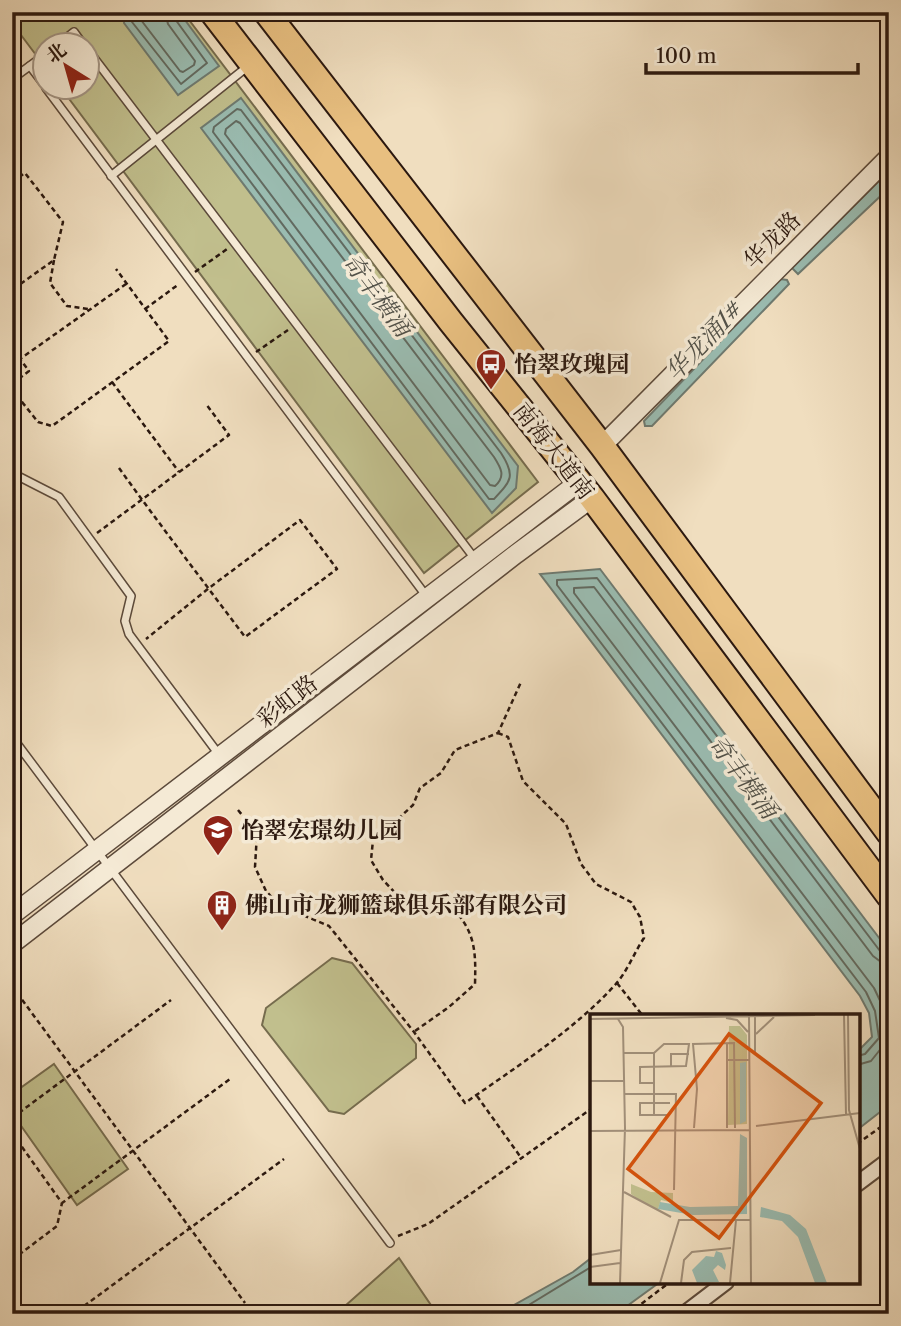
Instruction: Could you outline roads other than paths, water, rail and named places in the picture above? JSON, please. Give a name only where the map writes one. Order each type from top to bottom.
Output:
[{"type":"highway","name":"南海大道南","points":[[212,12],[451,322],[586,490],[889,896]]},
{"type":"highway","name":"南海大道南","points":[[266,12],[602,446],[889,833]]},
{"type":"street","name":"华龙路","points":[[602,446],[889,157]]},
{"type":"street","name":"彩虹路","points":[[12,915],[553,500],[586,490]]},
{"type":"street","name":"彩虹路","points":[[12,944],[566,516],[586,490]]},
{"type":"street","points":[[859,1182],[889,1160]]},
{"type":"street","points":[[684,1314],[723,1284]]},
{"type":"lane","points":[[111,176],[252,64]]},
{"type":"lane","points":[[12,79],[30,66],[32,69]]},
{"type":"lane","points":[[102,69],[476,561]]},
{"type":"lane","points":[[57,102],[428,598]]},
{"type":"lane","points":[[12,473],[59,497],[131,596],[125,621],[129,634],[220,756]]},
{"type":"lane","points":[[12,737],[390,1243]]},
{"type":"water","points":[[125,12],[179,12],[219,66],[178,95],[124,23]]},
{"type":"water","name":"奇丰横涌","points":[[241,98],[518,466],[516,488],[492,513],[201,128]]},
{"type":"water","points":[[889,171],[889,188],[798,274],[792,268]]},
{"type":"water","points":[[780,279],[787,280],[789,284],[652,426],[645,426],[644,421]]},
{"type":"water","name":"奇丰横涌","points":[[600,569],[889,951],[889,1105],[859,1128],[859,1050],[872,1037],[869,1013],[860,996],[540,574]]},
{"type":"water","points":[[590,1259],[590,1284],[657,1284],[616,1314],[498,1314],[573,1272]]},
{"type":"place","name":"怡翠玫瑰园","points":[[491,391]]},
{"type":"place","name":"怡翠宏璟幼儿园","points":[[218,857]]},
{"type":"place","name":"佛山市龙狮篮球俱乐部有限公司","points":[[222,932]]},
{"type":"water label","name":"华龙涌1#","points":[[704,341]]}]
